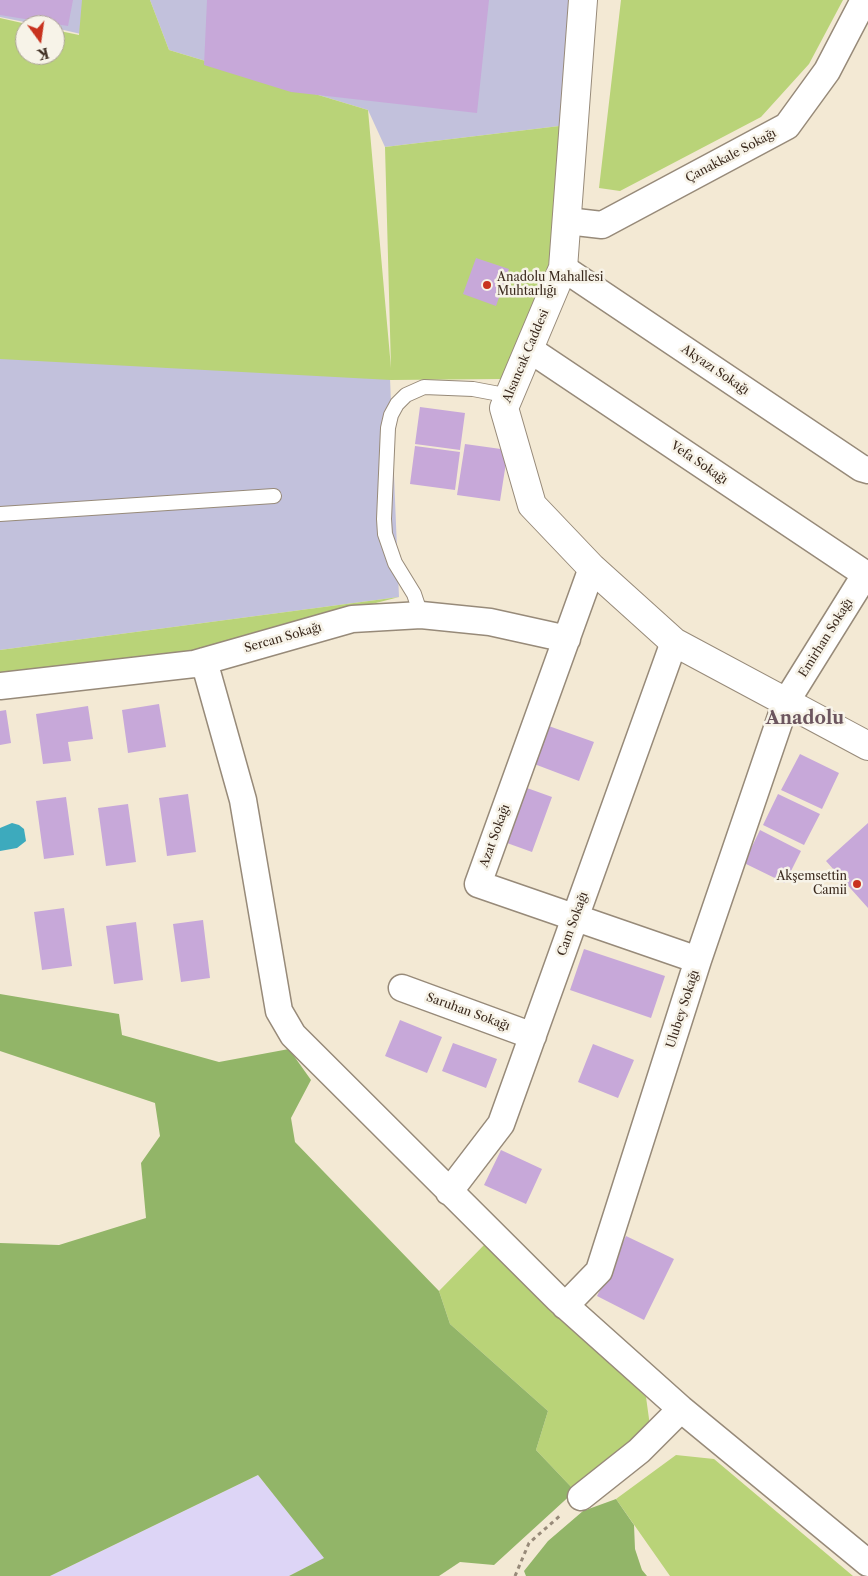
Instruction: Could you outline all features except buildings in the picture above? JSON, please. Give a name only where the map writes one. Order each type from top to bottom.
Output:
[{"type":"street","name":"Alsancak Caddesi","points":[[583,0],[563,268],[504,408],[532,505],[592,568],[674,642],[868,746]]},
{"type":"street","name":"Çanakkale Sokağı","points":[[567,221],[602,225],[787,126],[827,71],[864,0]]},
{"type":"street","name":"Akyazı Sokağı","points":[[563,268],[853,462],[868,470]]},
{"type":"street","name":"Vefa Sokağı","points":[[529,349],[867,576]]},
{"type":"street","name":"Azat Sokağı","points":[[592,568],[478,884],[698,960]]},
{"type":"street","name":"Emirhan Sokağı","points":[[786,702],[867,576]]},
{"type":"street","name":"Sercan Sokağı","points":[[0,686],[194,664],[352,618],[421,615],[490,622],[567,639]]},
{"type":"street","name":"Cam Sokağı","points":[[449,1192],[502,1124],[674,642]]},
{"type":"street","points":[[204,661],[243,800],[279,1011],[293,1036],[565,1306],[681,1409],[868,1563]]},
{"type":"street","name":"Ulubey Sokağı","points":[[565,1306],[599,1271],[698,960],[786,702]]},
{"type":"street","name":"Saruhan Sokağı","points":[[402,988],[533,1036]]},
{"type":"street","points":[[581,1497],[639,1451],[681,1409]]},
{"type":"lane","points":[[421,615],[414,594],[395,563],[385,534],[385,482],[388,428],[391,415],[397,404],[406,395],[424,387],[473,389],[510,396]]},
{"type":"lane","points":[[0,514],[274,496]]},
{"type":"path","points":[[515,1576],[529,1543],[581,1497]]},
{"type":"shaded area","points":[[0,0],[83,0],[81,34],[65,30],[65,15],[15,15],[15,20],[0,17]]},
{"type":"shaded area","points":[[150,0],[569,0],[568,125],[385,147],[368,110],[169,50]]},
{"type":"shaded area","points":[[0,356],[390,378],[399,597],[0,650]]},
{"type":"shaded area","points":[[258,1475],[325,1558],[289,1576],[50,1576]]},
{"type":"green space","points":[[82,0],[150,0],[169,50],[368,110],[391,368],[385,147],[568,125],[548,268],[502,379],[391,380],[0,359],[0,18],[15,21],[15,65],[65,65],[65,32],[79,35]]},
{"type":"green space","points":[[621,0],[843,0],[809,64],[761,117],[620,191],[599,188]]},
{"type":"green space","points":[[399,597],[195,650],[0,675],[0,650]]},
{"type":"green space","points":[[0,994],[119,1014],[122,1035],[219,1062],[289,1049],[311,1080],[291,1118],[295,1142],[439,1291],[450,1324],[548,1411],[536,1450],[575,1491],[494,1565],[460,1562],[439,1576],[289,1576],[324,1558],[258,1475],[50,1576],[0,1576],[0,1243],[59,1245],[146,1218],[141,1163],[160,1136],[155,1103],[0,1051]]},
{"type":"green space","points":[[485,1244],[646,1397],[650,1426],[575,1491],[536,1450],[548,1411],[450,1324],[439,1291]]},
{"type":"green space","points":[[676,1455],[714,1459],[853,1576],[670,1576],[616,1499]]},
{"type":"green space","points":[[616,1499],[634,1525],[635,1549],[642,1570],[647,1576],[526,1576],[524,1571],[548,1541],[583,1511]]},
{"type":"water","points":[[12,823],[24,829],[26,841],[17,848],[0,851],[0,828]]},
{"type":"place","name":"Anadolu Mahallesi Muhtarlığı","points":[[487,285]]},
{"type":"place","name":"Akşemsettin Camii","points":[[857,884]]},
{"type":"district","name":"Anadolu","points":[[805,719]]}]
